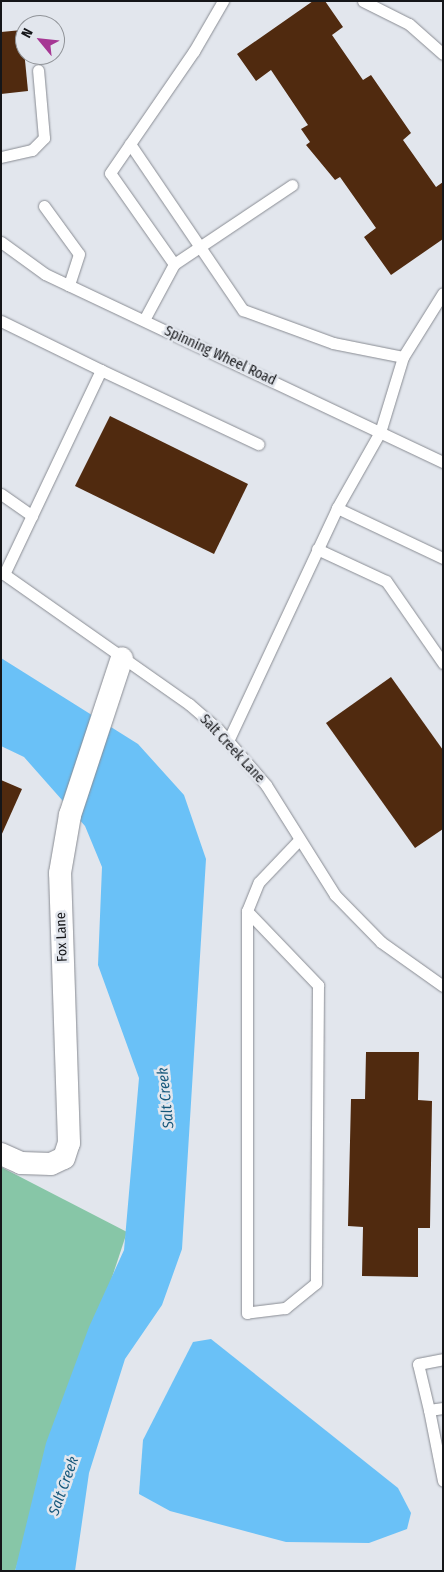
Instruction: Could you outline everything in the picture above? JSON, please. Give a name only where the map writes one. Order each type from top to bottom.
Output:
[{"type":"street","name":"Fox Lane","points":[[1,1154],[21,1163],[52,1164],[64,1158],[70,1143],[60,873],[70,815],[122,658]]},
{"type":"lane","points":[[174,264],[110,173],[223,1]]},
{"type":"lane","points":[[363,1],[409,24],[443,54]]},
{"type":"lane","points":[[1,157],[32,150],[44,138],[38,70]]},
{"type":"lane","points":[[130,144],[202,245],[243,310],[333,343],[403,357]]},
{"type":"lane","points":[[144,320],[174,264],[292,185]]},
{"type":"lane","points":[[44,206],[78,254],[68,285]]},
{"type":"lane","name":"Spinning Wheel Road","points":[[1,242],[68,285],[443,462]]},
{"type":"lane","points":[[228,741],[337,508],[380,432],[403,357],[443,293]]},
{"type":"lane","points":[[1,321],[258,444]]},
{"type":"lane","points":[[3,573],[101,370]]},
{"type":"lane","points":[[1,494],[32,516]]},
{"type":"lane","points":[[337,508],[443,558]]},
{"type":"lane","points":[[317,549],[386,581],[443,663]]},
{"type":"lane","name":"Salt Creek Lane","points":[[3,573],[189,704],[228,741],[266,785],[323,880],[361,924],[398,957],[443,986]]},
{"type":"lane","points":[[247,911],[318,985],[318,995],[316,1284],[285,1308],[247,1313],[247,911],[259,882],[299,840]]},
{"type":"lane","points":[[443,1359],[418,1364],[443,1481]]},
{"type":"lane","points":[[429,1410],[443,1408]]},
{"type":"green space","points":[[1,1167],[127,1232],[15,1571],[1,1571]]},
{"type":"water","name":"Salt Creek","points":[[1,658],[138,744],[184,795],[206,859],[182,1249],[162,1305],[125,1359],[89,1473],[75,1571],[15,1571],[46,1443],[89,1327],[124,1250],[139,1078],[98,965],[102,867],[85,826],[24,757],[1,746]]},
{"type":"water","points":[[211,1339],[398,1488],[411,1513],[407,1529],[369,1543],[286,1542],[170,1511],[139,1494],[143,1440],[193,1342]]},
{"type":"building","points":[[313,1],[325,1],[343,27],[332,35],[363,80],[371,75],[411,133],[403,140],[436,187],[443,182],[443,239],[391,275],[364,237],[376,228],[340,177],[335,180],[306,145],[310,142],[301,129],[308,125],[271,70],[256,81],[237,54]]},
{"type":"building","points":[[15,31],[15,65],[25,65],[28,91],[1,94],[1,32]]},
{"type":"building","points":[[110,416],[248,484],[214,554],[75,486]]},
{"type":"building","points":[[391,677],[443,750],[443,829],[415,848],[326,723]]},
{"type":"building","points":[[1,780],[22,789],[1,836]]},
{"type":"building","points":[[366,1052],[419,1052],[418,1100],[432,1101],[430,1228],[418,1228],[418,1277],[362,1276],[363,1227],[348,1226],[351,1099],[365,1099]]}]
